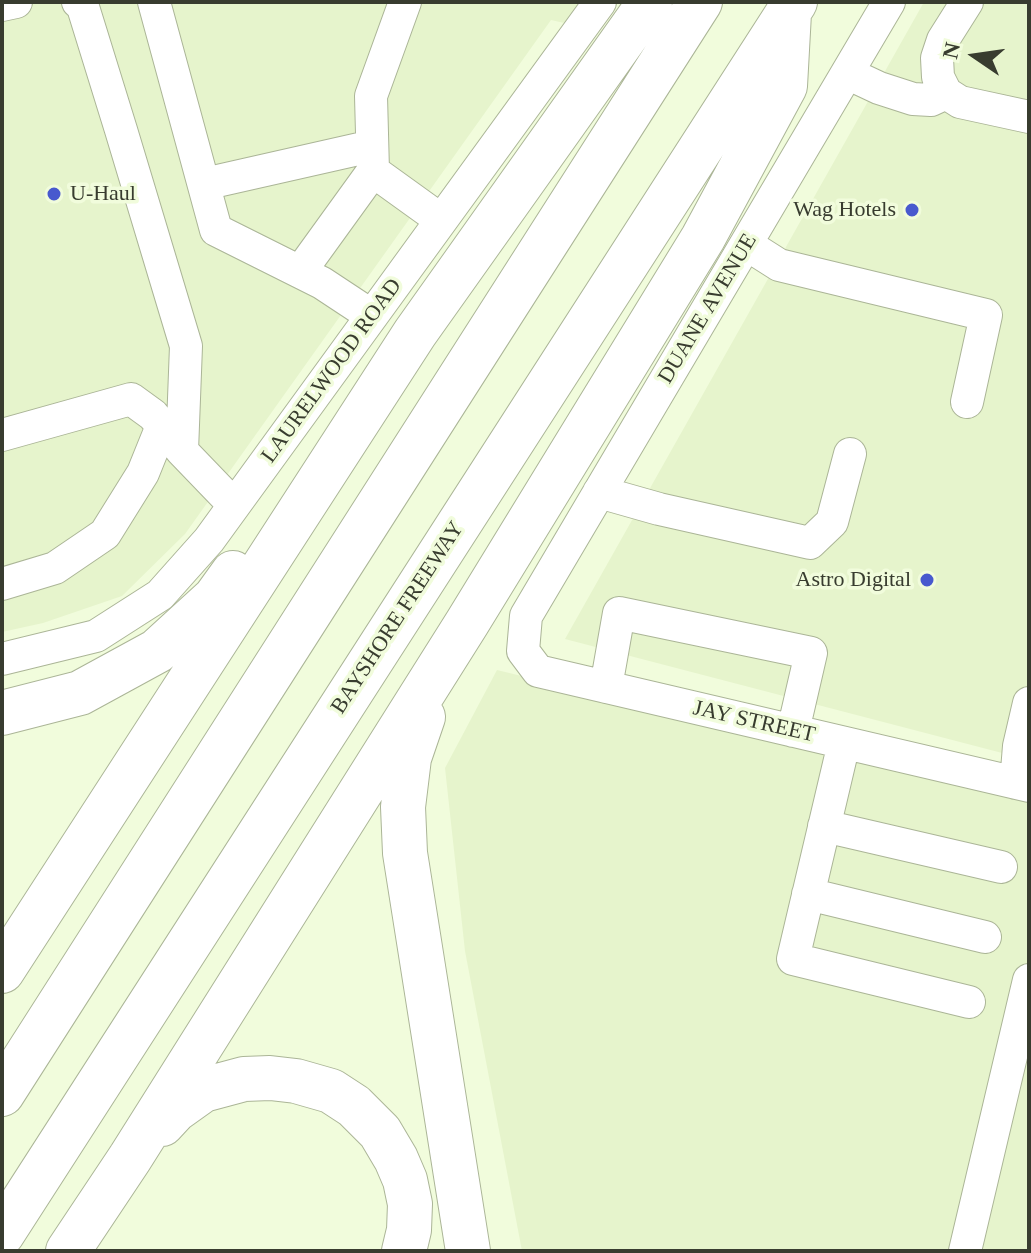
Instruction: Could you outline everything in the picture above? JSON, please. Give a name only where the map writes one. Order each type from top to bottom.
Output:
[{"type":"highway","points":[[2,971],[415,333],[650,2]]},
{"type":"highway","points":[[2,1094],[700,2]]},
{"type":"highway","points":[[68,1251],[130,1158],[467,623],[703,238],[785,86],[792,6]]},
{"type":"highway","name":"BAYSHORE FREEWAY","points":[[2,1234],[792,6]]},
{"type":"highway","points":[[2,713],[80,693],[157,651],[215,598],[376,370],[415,333]]},
{"type":"highway","points":[[467,623],[427,703],[409,758],[403,807],[405,853],[468,1251]]},
{"type":"highway","points":[[130,1158],[175,1110],[203,1090],[244,1079],[270,1078],[296,1081],[331,1091],[354,1106],[380,1132],[396,1159],[410,1204],[404,1251]]},
{"type":"street","points":[[2,5],[16,2]]},
{"type":"street","points":[[78,2],[82,4],[186,346],[182,451]]},
{"type":"street","points":[[154,2],[216,230],[322,283],[372,316]]},
{"type":"street","name":"LAURELWOOD ROAD","points":[[2,659],[96,636],[160,595],[209,540],[600,2]]},
{"type":"street","name":"DUANE AVENUE","points":[[526,616],[889,2]]},
{"type":"street","points":[[967,2],[943,40],[937,58],[938,77],[946,93],[960,102],[1029,117]]},
{"type":"street","points":[[300,272],[373,158],[371,96],[398,8]]},
{"type":"street","points":[[847,73],[913,99],[931,100],[946,93]]},
{"type":"street","points":[[204,184],[373,158]]},
{"type":"street","points":[[373,158],[441,220]]},
{"type":"street","points":[[746,244],[779,265],[986,315],[967,402]]},
{"type":"street","points":[[2,435],[131,399],[153,415],[182,451],[234,505]]},
{"type":"street","points":[[2,584],[55,568],[105,534],[143,473],[162,426]]},
{"type":"street","points":[[599,492],[659,509],[810,543],[832,522],[850,454]]},
{"type":"street","points":[[606,687],[619,613],[811,653],[793,731]]},
{"type":"street","name":"JAY STREET","points":[[526,616],[523,651],[538,671],[1023,785]]},
{"type":"street","points":[[1023,785],[1019,746],[1029,703]]},
{"type":"street","points":[[844,743],[793,959],[969,1002]]},
{"type":"street","points":[[824,826],[1001,867]]},
{"type":"street","points":[[808,894],[985,937]]},
{"type":"street","points":[[965,1251],[1029,980]]},
{"type":"shaded area","points":[[2,2],[600,2],[582,27],[551,20],[185,534],[122,596],[43,623],[2,632]]},
{"type":"shaded area","points":[[924,2],[1029,2],[1029,760],[565,639]]},
{"type":"shaded area","points":[[497,670],[1029,800],[1029,1251],[522,1251],[465,951],[445,768]]},
{"type":"place","name":"U-Haul","points":[[54,194]]},
{"type":"place","name":"Wag Hotels","points":[[912,210]]},
{"type":"place","name":"Astro Digital","points":[[927,580]]}]
